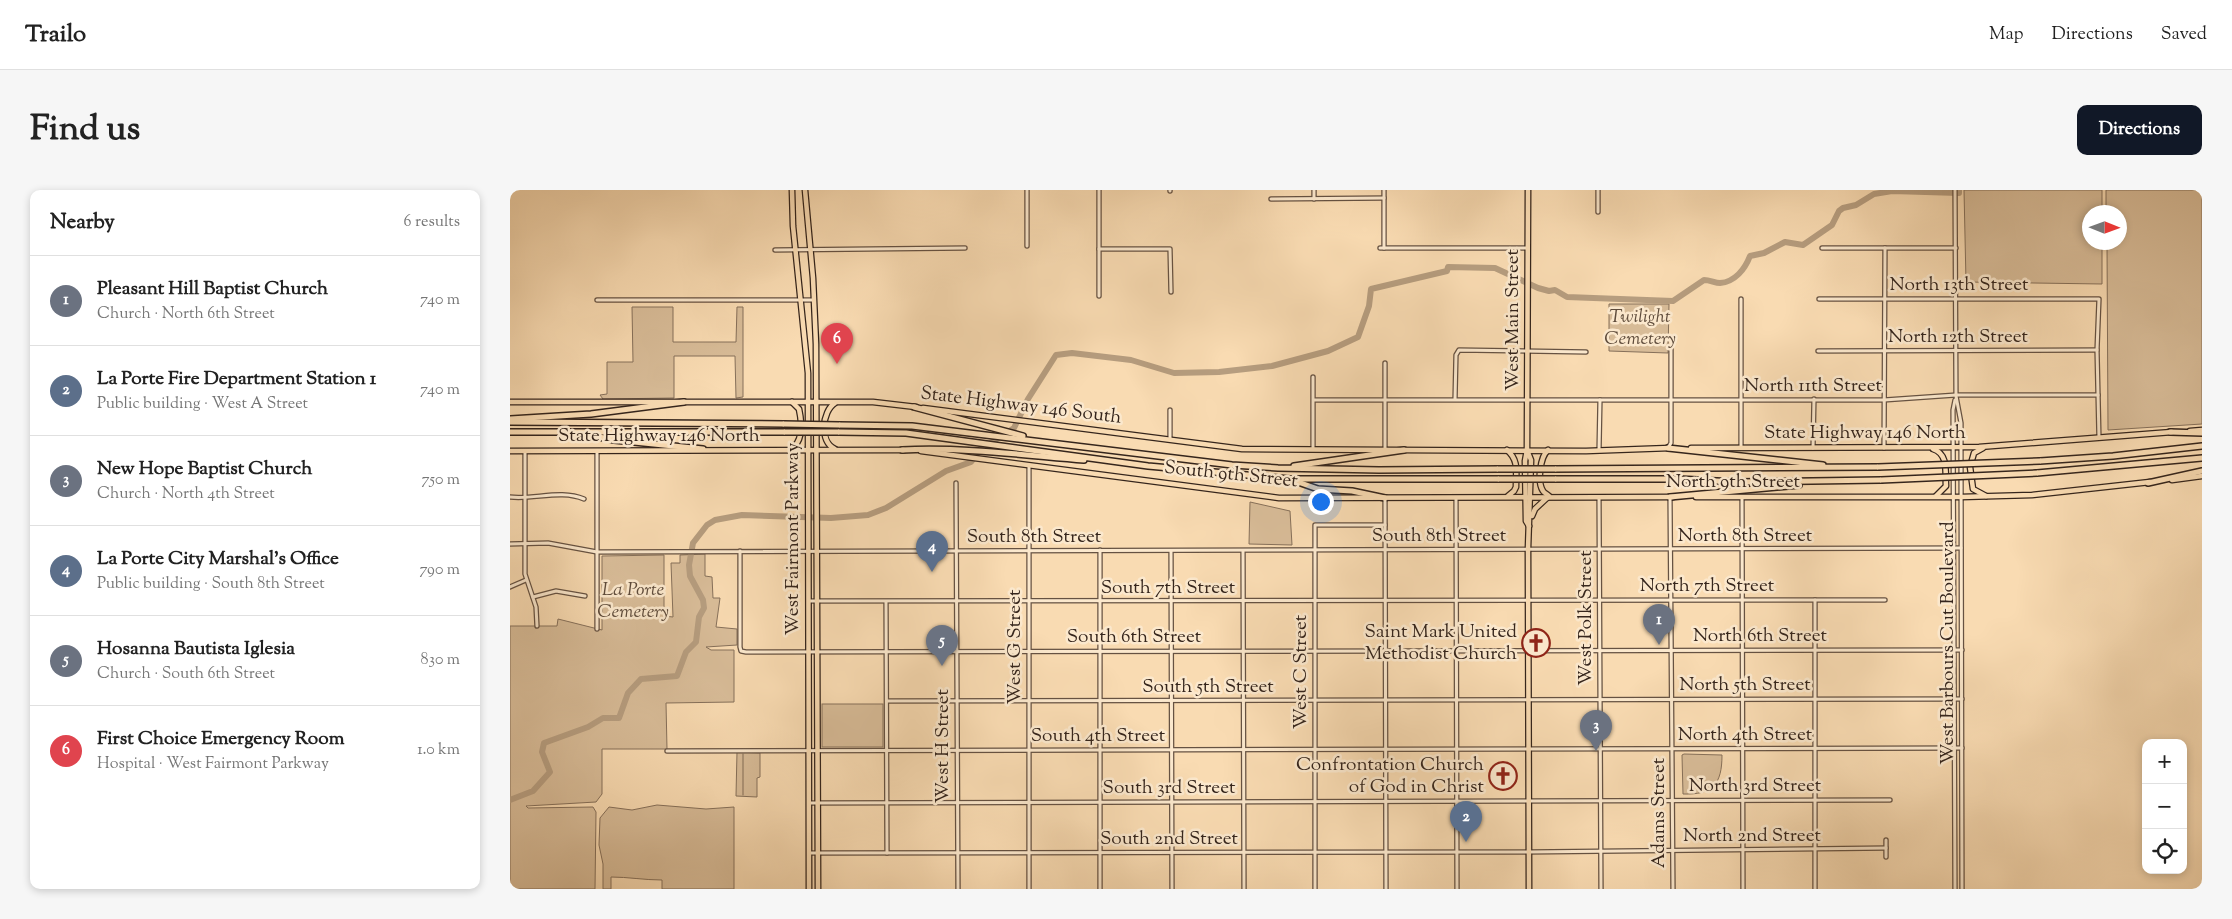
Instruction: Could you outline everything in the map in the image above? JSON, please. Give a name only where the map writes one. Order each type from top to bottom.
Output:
[{"type":"highway","points":[[510,421],[591,414],[684,402]]},
{"type":"highway","points":[[914,407],[1017,436],[1038,440],[1278,468],[1878,468],[2040,462],[2202,446]]},
{"type":"highway","points":[[510,421],[912,426],[1017,436]]},
{"type":"highway","points":[[571,431],[614,440],[703,450]]},
{"type":"highway","points":[[2170,432],[2202,431]]},
{"type":"highway","points":[[510,432],[906,433],[1148,466]]},
{"type":"highway","points":[[1668,448],[1848,467]]},
{"type":"highway","points":[[902,450],[970,449],[1290,480],[1678,479],[1736,482],[1837,482]]},
{"type":"highway","points":[[1278,468],[1404,450]]},
{"type":"highway","points":[[1670,497],[1837,482],[2037,473],[2202,458]]},
{"type":"highway","points":[[2148,483],[2202,471]]},
{"type":"highway","points":[[1290,480],[1318,489],[1352,491],[1385,498]]},
{"type":"main road","name":"West Fairmont Parkway","points":[[792,190],[796,250],[807,352],[809,889]]},
{"type":"main road","name":"West Fairmont Parkway","points":[[805,190],[813,300],[816,402],[818,889]]},
{"type":"main road","name":"West Main Street","points":[[1528,190],[1528,450],[1525,461],[1528,496],[1526,521],[1529,526],[1529,889]]},
{"type":"main road","name":"State Highway 146 South","points":[[510,402],[873,402],[1242,449],[1528,450]]},
{"type":"main road","points":[[789,450],[797,444],[801,436],[800,409],[792,402]]},
{"type":"main road","points":[[836,402],[829,407],[826,413],[825,439],[830,447],[836,449]]},
{"type":"main road","name":"State Highway 146 North","points":[[1528,450],[1929,448],[1987,446],[2170,432]]},
{"type":"main road","points":[[1987,446],[1974,453],[1970,467],[1973,489],[1975,492],[1988,496]]},
{"type":"main road","points":[[1929,448],[1937,450],[1945,461],[1946,486],[1935,497]]},
{"type":"main road","name":"State Highway 146 North","points":[[510,451],[808,450]]},
{"type":"main road","points":[[808,450],[902,450]]},
{"type":"main road","name":"South 9th Street","points":[[902,450],[967,456],[1278,498],[1528,496]]},
{"type":"main road","points":[[1506,497],[1516,486],[1516,461],[1514,456],[1507,450]]},
{"type":"main road","points":[[1529,526],[1535,509],[1549,496],[1542,490],[1541,485],[1541,459],[1548,450]]},
{"type":"main road","points":[[1935,497],[2032,495],[2202,476]]},
{"type":"main road","name":"North 9th Street","points":[[1528,496],[1935,497]]},
{"type":"main road","points":[[808,500],[816,501]]},
{"type":"main road","points":[[809,701],[817,701]]},
{"type":"street","points":[[1027,246],[1028,190]]},
{"type":"street","points":[[1099,190],[1099,296]]},
{"type":"street","points":[[1314,190],[1314,200]]},
{"type":"street","points":[[1384,190],[1382,248],[1528,248]]},
{"type":"street","points":[[1598,190],[1598,212]]},
{"type":"street","name":"West Barbours Cut Boulevard","points":[[1955,190],[1956,396],[1961,423],[1962,889]]},
{"type":"street","points":[[1271,200],[1384,198]]},
{"type":"street","points":[[774,250],[965,248]]},
{"type":"street","points":[[1099,249],[1170,248],[1171,292]]},
{"type":"street","points":[[1822,248],[1956,248]]},
{"type":"street","points":[[1884,449],[1885,248]]},
{"type":"street","points":[[1741,299],[1741,449]]},
{"type":"street","name":"North 13th Street","points":[[1819,299],[2099,299],[2097,350]]},
{"type":"street","points":[[597,300],[813,300]]},
{"type":"street","points":[[1668,448],[1671,443],[1671,348]]},
{"type":"street","points":[[2097,350],[2098,438]]},
{"type":"street","name":"North 12th Street","points":[[1818,351],[2097,350]]},
{"type":"street","points":[[1456,399],[1457,351],[1586,352]]},
{"type":"street","points":[[1385,362],[1385,449]]},
{"type":"street","points":[[1313,377],[1313,449]]},
{"type":"street","name":"North 11th Street","points":[[1314,400],[1884,400],[1956,396],[2098,395]]},
{"type":"street","name":"West Barbours Cut Boulevard","points":[[1955,889],[1953,410],[1956,396]]},
{"type":"street","points":[[1813,448],[1814,399]]},
{"type":"street","points":[[1599,450],[1600,400]]},
{"type":"street","points":[[1170,410],[1170,440]]},
{"type":"street","points":[[525,451],[526,580],[537,611],[537,626]]},
{"type":"street","points":[[597,452],[597,630]]},
{"type":"street","name":"West G Street","points":[[1029,465],[1029,889]]},
{"type":"street","name":"West H Street","points":[[956,483],[958,889]]},
{"type":"street","points":[[510,497],[525,498],[566,495],[584,499]]},
{"type":"street","name":"West Polk Street","points":[[1599,496],[1601,889]]},
{"type":"street","name":"Adams Street","points":[[1670,497],[1673,889]]},
{"type":"street","points":[[1742,497],[1742,889]]},
{"type":"street","points":[[1385,498],[1386,889]]},
{"type":"street","points":[[1456,498],[1457,889]]},
{"type":"street","name":"West C Street","points":[[1315,889],[1315,525],[1385,526]]},
{"type":"street","name":"South 8th Street","points":[[510,544],[548,543],[597,552],[1528,549]]},
{"type":"street","name":"North 8th Street","points":[[1528,549],[1961,548]]},
{"type":"street","points":[[1100,550],[1100,889]]},
{"type":"street","name":"South 6th Street","points":[[740,551],[741,652],[1528,651]]},
{"type":"street","points":[[1171,551],[1172,889]]},
{"type":"street","points":[[1243,551],[1242,750],[1244,889]]},
{"type":"street","points":[[510,588],[526,580]]},
{"type":"street","points":[[533,597],[556,591],[585,596]]},
{"type":"street","name":"North 7th Street","points":[[1528,600],[1886,600]]},
{"type":"street","name":"South 7th Street","points":[[808,601],[1315,602],[1528,600]]},
{"type":"street","points":[[1814,600],[1815,889]]},
{"type":"street","points":[[886,602],[887,853]]},
{"type":"street","name":"North 6th Street","points":[[1528,651],[1962,650]]},
{"type":"street","name":"North 5th Street","points":[[1529,700],[1962,699]]},
{"type":"street","name":"South 5th Street","points":[[886,701],[1529,700]]},
{"type":"street","name":"North 4th Street","points":[[1529,750],[1962,748]]},
{"type":"street","name":"South 4th Street","points":[[667,751],[1529,750]]},
{"type":"street","name":"North 3rd Street","points":[[1529,800],[1890,800]]},
{"type":"street","name":"South 3rd Street","points":[[809,803],[1529,800]]},
{"type":"street","points":[[1955,800],[1962,801]]},
{"type":"street","points":[[1955,833],[1962,833]]},
{"type":"street","points":[[1886,840],[1886,857]]},
{"type":"street","name":"North 2nd Street","points":[[1529,852],[1886,848]]},
{"type":"street","name":"South 2nd Street","points":[[809,853],[1529,852]]},
{"type":"green space","points":[[1964,190],[2102,190],[2102,205],[2082,205],[2082,250],[2102,250],[2102,284],[1966,282]]},
{"type":"green space","points":[[2106,190],[2202,190],[2202,424],[2108,430],[2107,250],[2127,250],[2127,205],[2106,205]]},
{"type":"green space","name":"Twilight Cemetery","points":[[1609,304],[1669,304],[1668,353],[1609,351]]},
{"type":"green space","points":[[632,307],[673,307],[673,342],[736,342],[737,307],[743,307],[743,397],[736,398],[735,356],[674,356],[674,398],[603,399],[600,395],[607,394],[607,362],[633,362]]},
{"type":"green space","points":[[1250,502],[1290,511],[1292,545],[1249,544]]},
{"type":"green space","name":"La Porte Cemetery","points":[[705,554],[705,576],[712,577],[713,598],[720,598],[716,627],[737,629],[737,645],[706,647],[711,650],[734,650],[734,702],[666,703],[667,749],[602,749],[602,794],[596,802],[526,806],[528,808],[593,807],[596,812],[595,889],[510,889],[510,626],[557,626],[558,619],[602,630],[602,556],[664,555],[664,616],[673,617],[671,563],[680,563],[680,555]]},
{"type":"green space","points":[[822,704],[883,704],[883,747],[822,747]]},
{"type":"green space","points":[[737,752],[760,753],[760,777],[757,778],[757,797],[736,796]]},
{"type":"green space","points":[[1682,755],[1722,755],[1720,773],[1714,786],[1702,792],[1683,794]]},
{"type":"green space","points":[[657,805],[706,809],[734,807],[734,889],[662,889],[662,880],[611,877],[611,889],[603,889],[603,864],[599,845],[600,818],[609,807],[632,810]]},
{"type":"waterway","points":[[510,800],[533,791],[550,772],[542,752],[544,743],[588,727],[603,718],[619,718],[628,693],[641,679],[677,676],[686,652],[696,642],[699,617],[704,608],[703,600],[690,576],[689,565],[693,543],[707,525],[715,520],[742,515],[831,518],[868,515],[886,508],[946,471],[971,462],[981,449],[1014,428],[1028,399],[1056,355],[1072,353],[1131,360],[1174,373],[1219,372],[1272,366],[1328,351],[1358,337],[1369,306],[1371,289],[1447,271],[1448,267],[1495,268],[1538,288],[1549,291],[1555,290],[1567,297],[1673,301],[1704,280],[1720,283],[1730,280],[1742,270],[1750,256],[1764,253],[1785,242],[1803,245],[1832,225],[1839,211],[1843,208],[1856,205],[1874,194],[1892,191],[1959,193],[1959,190]]},
{"type":"waterway","points":[[743,754],[743,795]]},
{"type":"place","name":"First Choice Emergency Room","points":[[837,364]]},
{"type":"place","name":"La Porte City Marshal's Office","points":[[932,572]]},
{"type":"place","name":"Saint Mark United Methodist Church","points":[[1536,643]]},
{"type":"place","name":"Pleasant Hill Baptist Church","points":[[1659,645]]},
{"type":"place","name":"Hosanna Bautista Iglesia","points":[[942,666]]},
{"type":"place","name":"New Hope Baptist Church","points":[[1596,751]]},
{"type":"place","name":"Confrontation Church of God in Christ","points":[[1503,776]]},
{"type":"place","name":"La Porte Fire Department Station 1","points":[[1466,842]]}]
